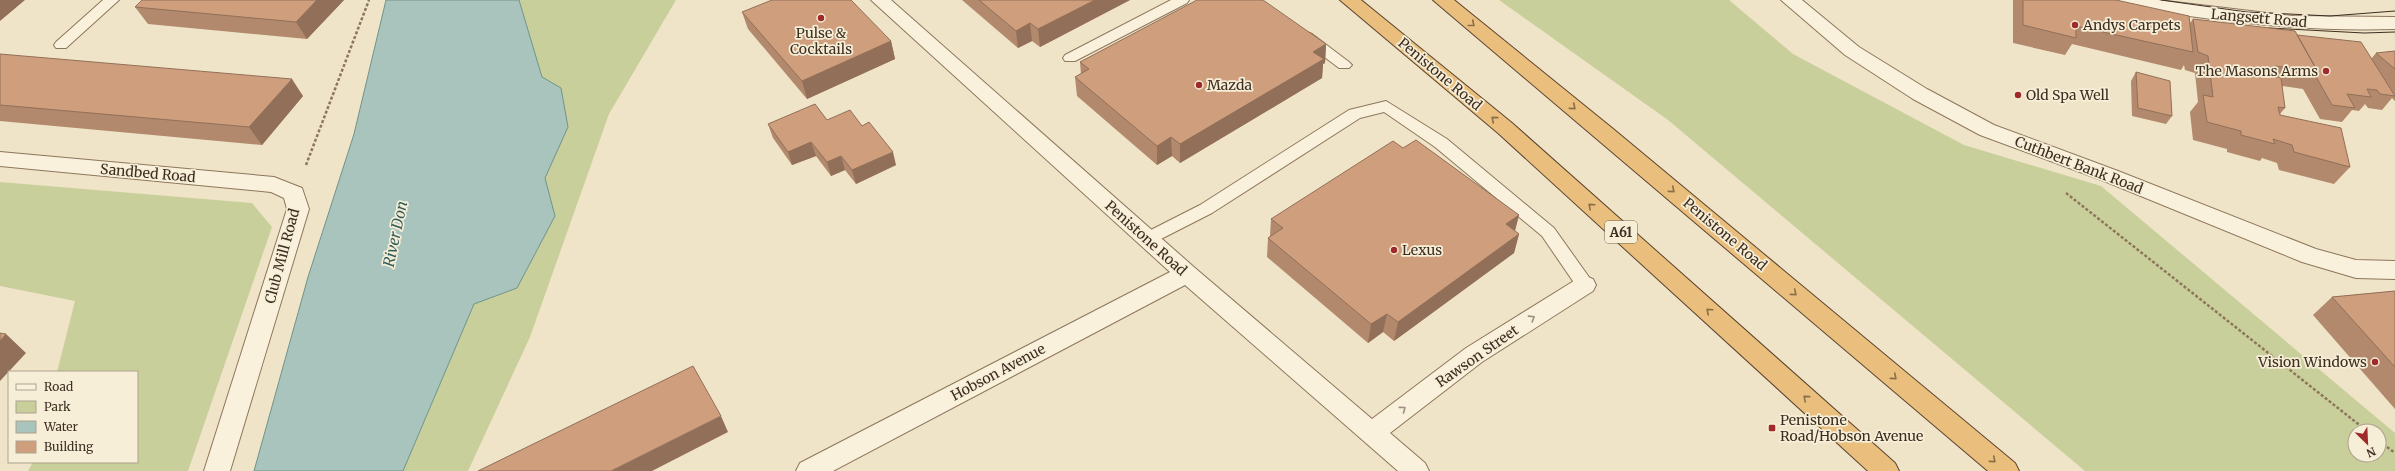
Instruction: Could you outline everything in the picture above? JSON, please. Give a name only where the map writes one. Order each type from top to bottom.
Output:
[{"type":"highway","name":"Penistone Road","points":[[1350,0],[1505,128],[1886,471]]},
{"type":"highway","name":"Penistone Road","points":[[1442,0],[1599,128],[2006,471]]},
{"type":"street","name":"Penistone Road","points":[[880,0],[1147,239],[1416,471]]},
{"type":"street","name":"Cuthbert Bank Road","points":[[1790,0],[1852,51],[1920,94],[1987,130],[2111,176],[2310,256],[2356,269],[2395,270]]},
{"type":"street","name":"Langsett Road","points":[[2124,0],[2210,14],[2286,22],[2395,23]]},
{"type":"street","name":"Sandbed Road","points":[[0,159],[274,185],[294,193]]},
{"type":"street","name":"Club Mill Road","points":[[217,471],[298,209],[294,193]]},
{"type":"street","name":"Hobson Avenue","points":[[809,471],[1187,274]]},
{"type":"street","name":"Rawson Street","points":[[1372,433],[1474,355],[1586,285]]},
{"type":"lane","points":[[61,45],[112,0]]},
{"type":"lane","points":[[1070,58],[1182,0]]},
{"type":"lane","points":[[1294,28],[1344,65]]},
{"type":"lane","points":[[1147,239],[1206,209],[1355,114],[1386,106],[1441,143],[1548,232],[1586,285]]},
{"type":"path","name":"Club Mill Road","points":[[294,193],[369,0]]},
{"type":"path","points":[[2062,189],[2357,423]]},
{"type":"green space","points":[[519,0],[676,0],[609,114],[530,337],[468,471],[403,471],[474,304],[517,288],[555,216],[545,178],[568,127],[561,88],[542,78]]},
{"type":"green space","points":[[1499,0],[1729,0],[1793,54],[1964,145],[2101,186],[2383,423],[2347,423],[2347,463],[2387,463],[2387,426],[2395,433],[2395,471],[2085,471],[1668,120]]},
{"type":"green space","points":[[0,182],[252,203],[272,227],[188,471],[28,471],[32,463],[138,463],[138,371],[57,371],[75,301],[0,286]]},
{"type":"water","name":"River Don","points":[[386,0],[519,0],[542,77],[561,88],[568,127],[545,178],[555,216],[517,288],[474,304],[403,471],[254,471],[308,277],[354,134]]},
{"type":"building","points":[[142,0],[317,0],[296,22],[135,7]]},
{"type":"building","points":[[772,0],[851,0],[891,41],[802,81],[742,12]]},
{"type":"building","points":[[979,0],[1095,0],[1038,29],[1030,23],[1016,31]]},
{"type":"building","name":"Mazda","points":[[1197,0],[1263,0],[1326,44],[1313,52],[1324,59],[1180,144],[1171,137],[1157,146],[1075,77],[1089,69],[1080,62]]},
{"type":"building","points":[[2023,0],[2116,0],[2189,16],[2193,52],[2076,26],[2076,38],[2023,25]]},
{"type":"building","points":[[2193,19],[2295,31],[2318,72],[2275,66],[2274,76],[2281,78],[2285,108],[2278,107],[2280,115],[2341,128],[2350,167],[2294,152],[2292,145],[2273,139],[2275,144],[2241,135],[2241,131],[2207,122],[2203,95],[2213,97],[2208,56],[2198,52]]},
{"type":"building","points":[[2297,35],[2361,42],[2395,96],[2380,94],[2377,90],[2367,89],[2371,97],[2347,94],[2355,108],[2332,105],[2315,75],[2318,72]]},
{"type":"building","points":[[2395,51],[2395,69],[2376,53]]},
{"type":"building","points":[[0,54],[292,79],[249,127],[0,105]]},
{"type":"building","points":[[2136,72],[2170,81],[2172,116],[2138,108]]},
{"type":"building","points":[[815,104],[827,120],[850,110],[862,126],[869,122],[893,152],[852,170],[841,156],[827,162],[811,142],[788,152],[768,124]]},
{"type":"building","name":"Lexus","points":[[1416,140],[1519,215],[1506,224],[1519,234],[1398,322],[1387,314],[1371,324],[1268,238],[1283,228],[1271,219],[1393,141],[1403,148]]},
{"type":"building","points":[[2395,291],[2395,367],[2332,297]]},
{"type":"building","points":[[0,333],[6,334],[0,341]]},
{"type":"building","points":[[693,366],[721,416],[611,471],[478,471]]},
{"type":"tram line","points":[[2161,0],[2247,12],[2330,16],[2395,11]]},
{"type":"tram line","points":[[2269,28],[2364,33],[2395,32]]},
{"type":"place","name":"Pulse & Cocktails","points":[[821,18]]},
{"type":"place","name":"Andys Carpets","points":[[2075,25]]},
{"type":"place","name":"The Masons Arms","points":[[2326,71]]},
{"type":"place","name":"Mazda","points":[[1199,85]]},
{"type":"place","name":"Old Spa Well","points":[[2018,95]]},
{"type":"place","name":"Lexus","points":[[1394,250]]},
{"type":"place","name":"Vision Windows","points":[[2375,362]]},
{"type":"place","name":"Penistone Road/Hobson Avenue","points":[[1772,428]]}]
